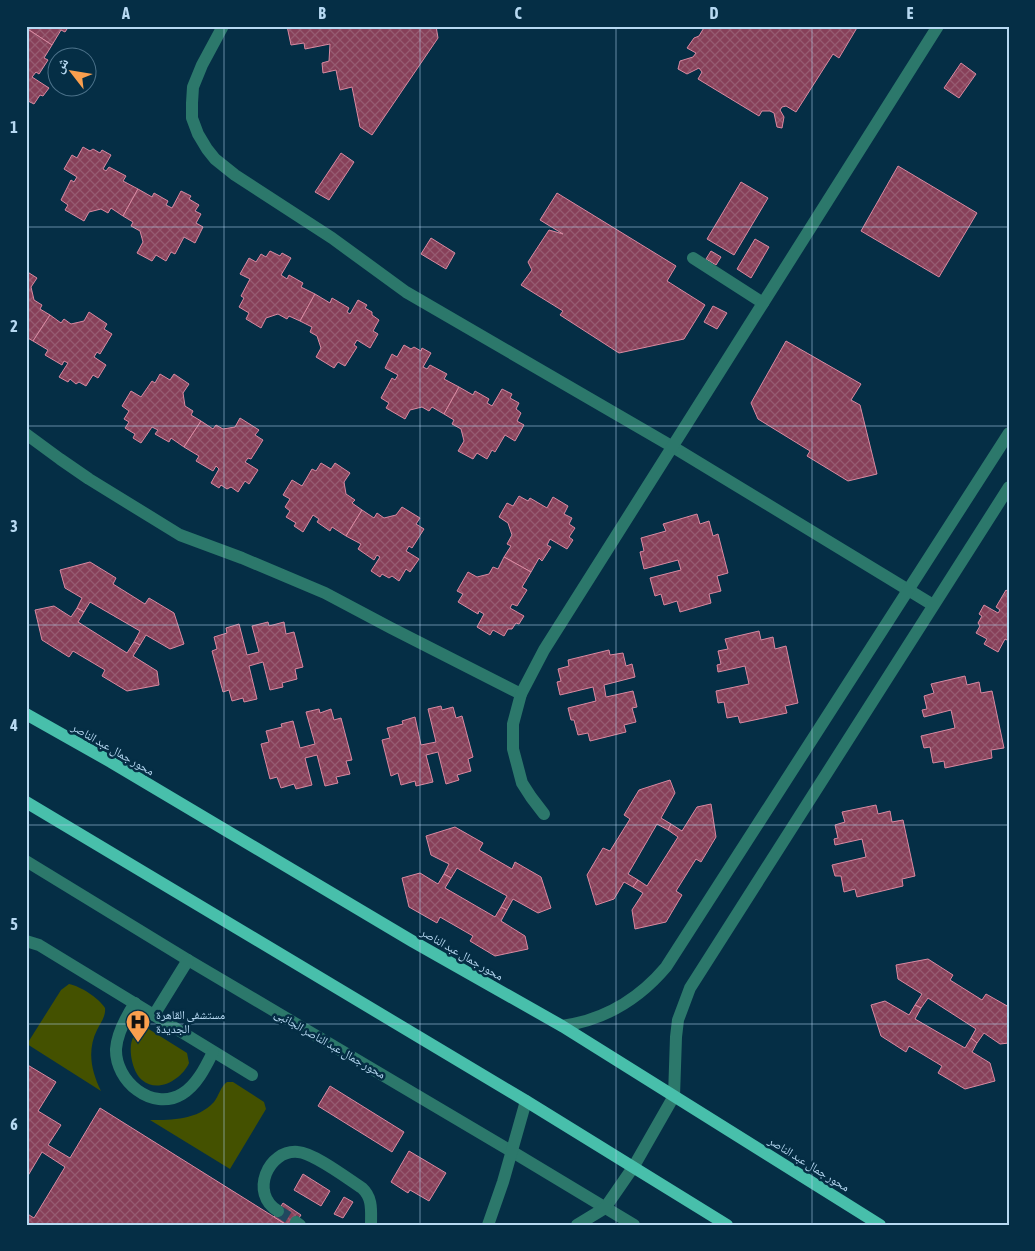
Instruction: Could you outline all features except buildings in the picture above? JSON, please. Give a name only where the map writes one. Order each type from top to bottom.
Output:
[{"type":"main road","name":"محور جمال عبد الناصر","points":[[28,719],[111,762],[412,941],[562,1026],[880,1225]]},
{"type":"main road","points":[[26,802],[634,1166],[727,1225]]},
{"type":"street","points":[[223,26],[202,65],[193,87],[192,102],[192,118],[198,134],[215,159],[236,175],[332,238],[406,292],[674,447],[934,605]]},
{"type":"street","points":[[544,814],[522,783],[513,749],[514,724],[521,694],[544,650],[674,447],[938,26]]},
{"type":"street","points":[[693,258],[764,302]]},
{"type":"street","points":[[562,1026],[589,1021],[622,1006],[647,987],[666,967],[1009,432]]},
{"type":"street","points":[[26,434],[82,474],[180,535],[242,558],[324,593],[521,694]]},
{"type":"street","points":[[577,1225],[605,1208],[634,1166],[674,1096],[678,1020],[690,988],[1009,487]]},
{"type":"street","name":"محور جمال عبد الناصر الجانبى","points":[[26,861],[188,960],[511,1150],[634,1225]]},
{"type":"street","points":[[26,941],[39,945],[252,1075]]},
{"type":"street","points":[[154,1015],[188,960]]},
{"type":"street","points":[[134,1003],[122,1026],[116,1049],[120,1070],[124,1078],[134,1088],[154,1098],[165,1100],[174,1098],[183,1093],[198,1078],[213,1052]]},
{"type":"street","points":[[488,1225],[503,1182],[526,1101]]},
{"type":"street","points":[[278,1211],[266,1202],[262,1188],[264,1178],[279,1157],[290,1152],[302,1152],[320,1161],[366,1192],[371,1202],[371,1225]]},
{"type":"green space","points":[[69,984],[89,993],[105,1008],[104,1016],[94,1038],[91,1053],[95,1076],[101,1091],[27,1044],[61,990]]},
{"type":"green space","points":[[147,1028],[187,1053],[189,1063],[186,1069],[169,1083],[155,1086],[148,1084],[138,1076],[133,1065],[132,1040],[137,1033]]},
{"type":"green space","points":[[227,1082],[233,1082],[264,1102],[266,1109],[230,1169],[150,1120],[192,1116],[214,1102]]},
{"type":"tunnel","points":[[278,1211],[296,1222]]},
{"type":"place","name":"مستشفى القاهرة الجديدة","points":[[138,1043]]}]
